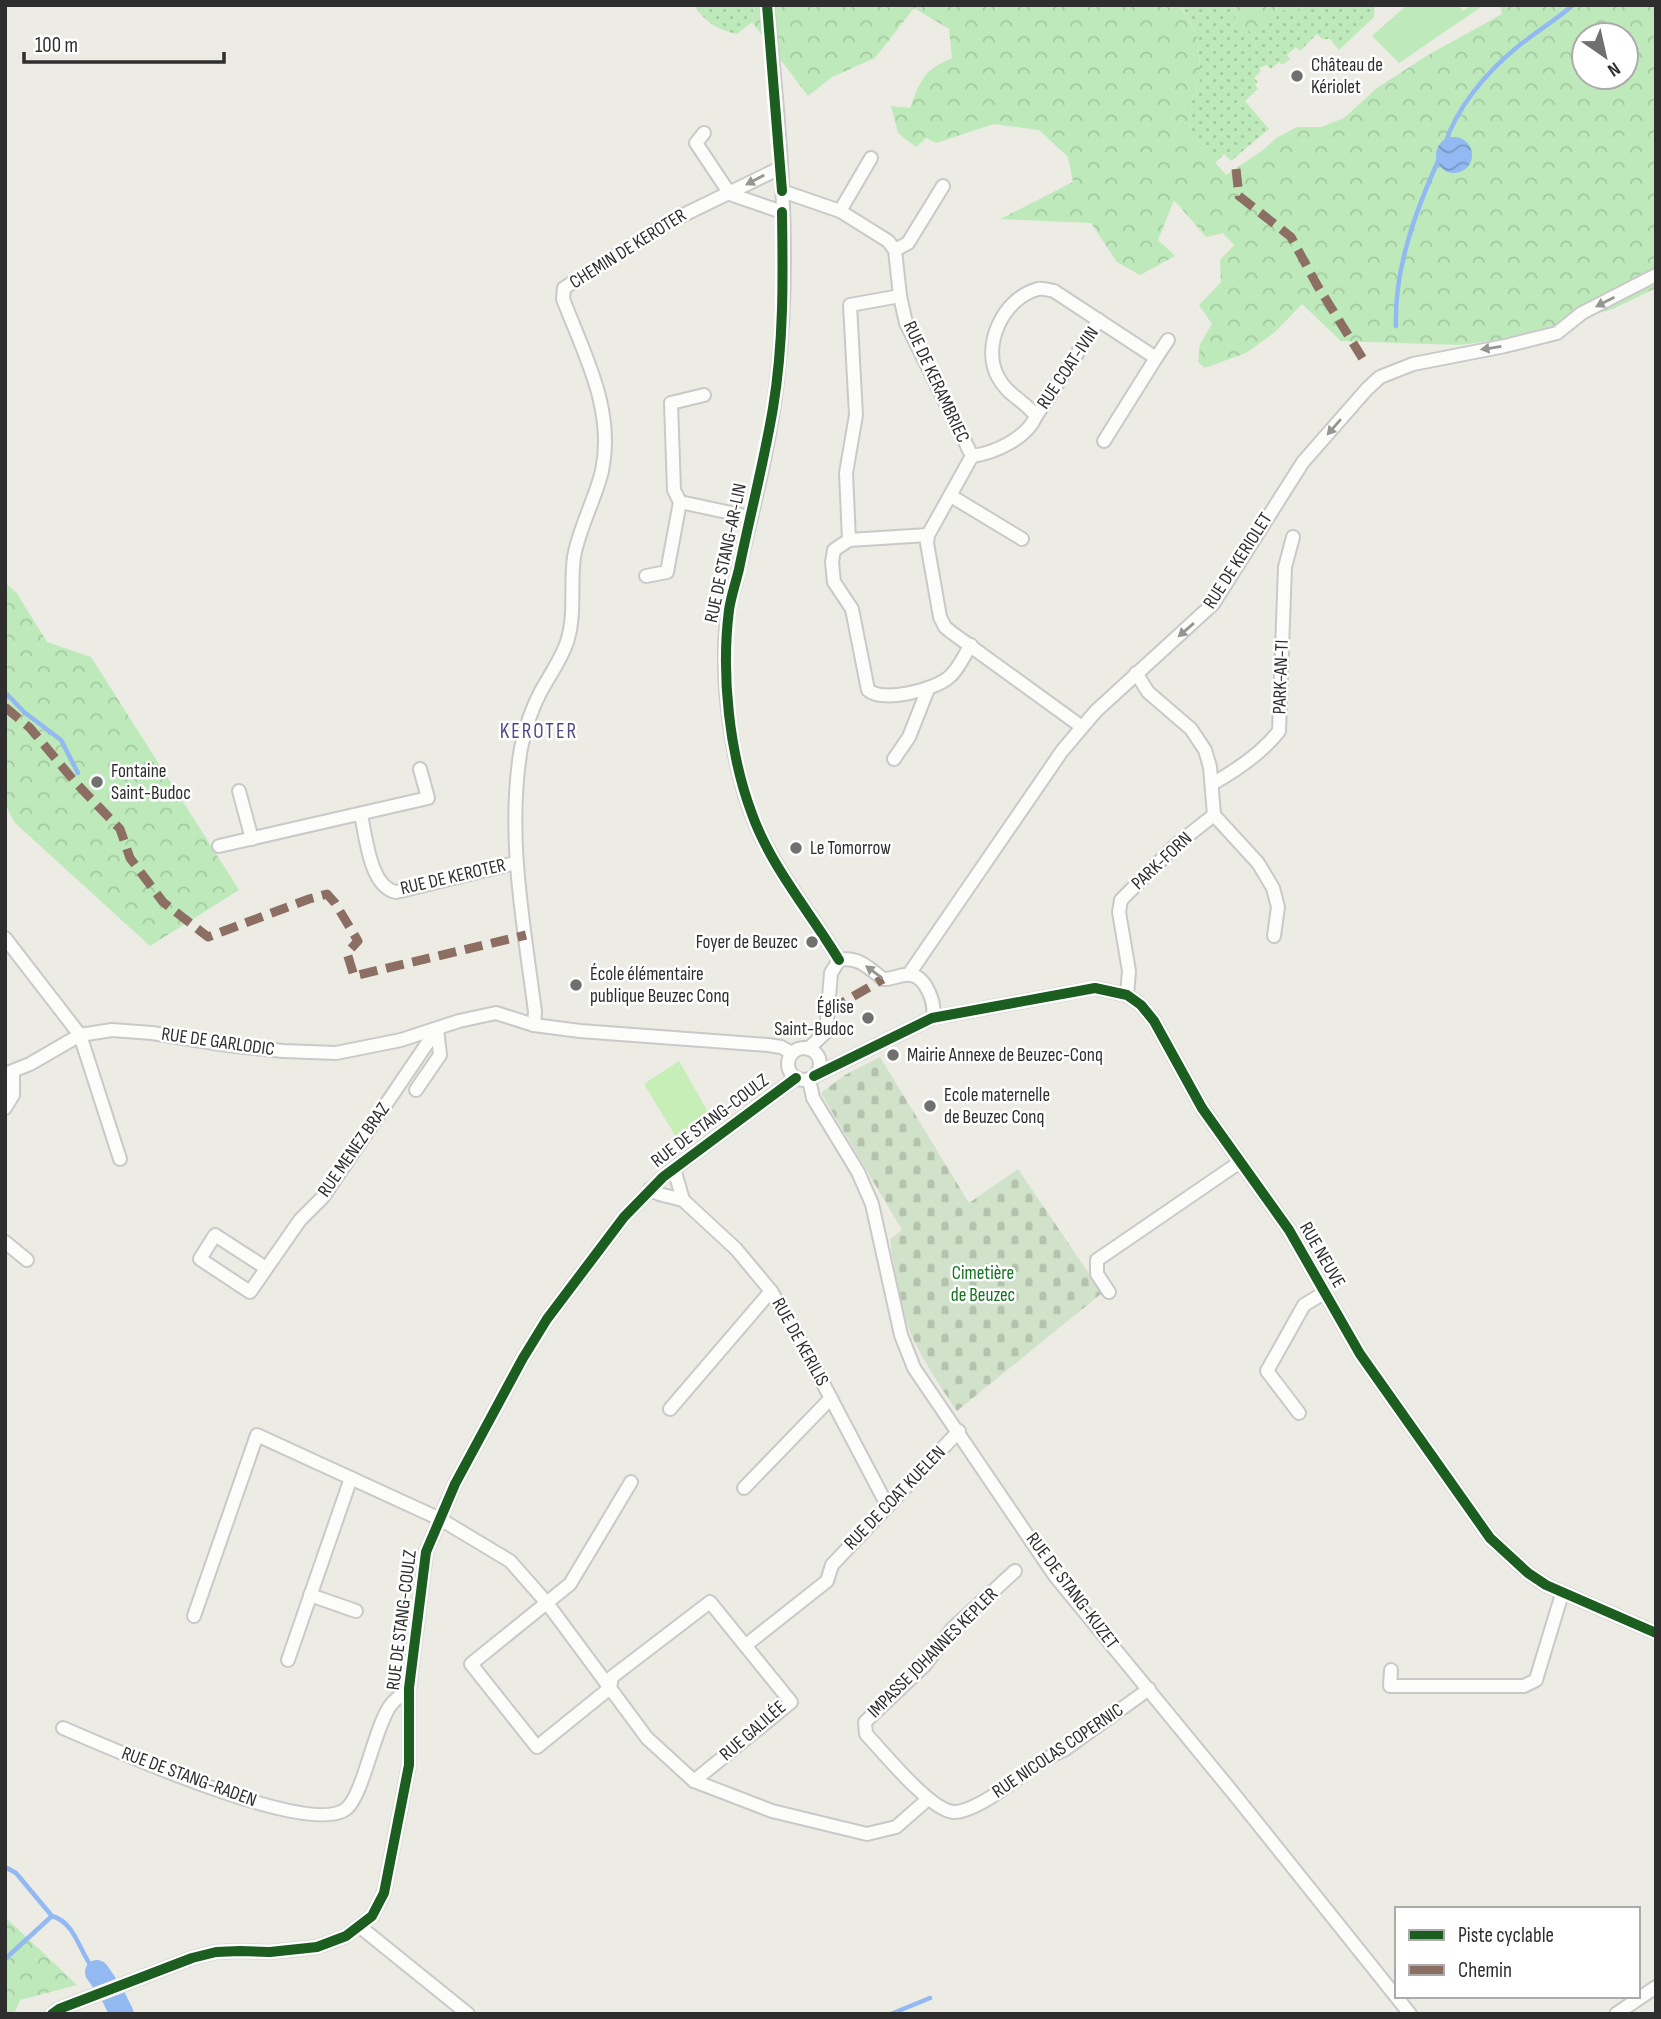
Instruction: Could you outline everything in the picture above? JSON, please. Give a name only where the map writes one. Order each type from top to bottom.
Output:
[{"type":"street","name":"RUE DE STANG-AR-LIN","points":[[768,5],[782,191],[783,308],[777,379],[765,457],[729,607],[728,692],[736,760],[751,813],[764,842],[839,960]]},
{"type":"street","points":[[704,133],[696,143],[730,194],[782,212]]},
{"type":"street","points":[[840,212],[871,158]]},
{"type":"street","name":"CHEMIN DE KEROTER","points":[[573,611],[574,557],[601,472],[605,429],[599,393],[563,299],[564,288],[669,222],[780,168]]},
{"type":"street","points":[[782,191],[840,212],[888,241],[895,250],[908,243],[943,186]]},
{"type":"street","name":"RUE DE KERAMBRIEC","points":[[895,250],[906,323],[972,456],[928,535]]},
{"type":"street","name":"RUE DE KERIOLET","points":[[909,974],[1062,751],[1136,673],[1213,604],[1303,462],[1367,389],[1380,377],[1392,371],[1436,358],[1505,346],[1557,333],[1582,313],[1656,275]]},
{"type":"street","name":"RUE COAT-IVIN","points":[[1036,416],[1030,407],[1009,393],[997,377],[990,354],[997,327],[1016,300],[1040,289],[1054,290],[1156,358]]},
{"type":"street","points":[[849,540],[846,473],[856,415],[850,305],[900,296]]},
{"type":"street","name":"RUE COAT-IVIN","points":[[972,456],[988,454],[1031,429],[1036,416],[1099,320]]},
{"type":"street","points":[[1104,441],[1168,340]]},
{"type":"street","points":[[646,576],[667,572],[680,502],[674,489],[670,403],[704,395]]},
{"type":"street","points":[[951,496],[1022,539]]},
{"type":"street","points":[[680,502],[750,517]]},
{"type":"street","points":[[971,645],[950,677],[928,689],[874,695],[868,690],[852,609],[834,582],[834,550],[849,540],[928,535],[928,553],[944,627],[971,645],[1082,727]]},
{"type":"street","name":"PARK-AN-TI","points":[[1212,784],[1271,742],[1279,731],[1285,567],[1293,537]]},
{"type":"street","name":"RUE DE KEROTER","points":[[534,1025],[536,1012],[516,863],[517,780],[522,747],[539,696],[568,641],[573,611]]},
{"type":"street","points":[[1136,673],[1148,692],[1191,729],[1205,750],[1212,784],[1214,815],[1258,863],[1273,888],[1278,907],[1274,936]]},
{"type":"street","points":[[894,759],[909,737],[928,689]]},
{"type":"street","points":[[219,846],[428,799],[420,769]]},
{"type":"street","points":[[239,790],[252,839]]},
{"type":"street","name":"RUE DE KEROTER","points":[[361,815],[376,878],[388,890],[396,892],[516,863]]},
{"type":"street","name":"PARK-FORN","points":[[1127,995],[1129,971],[1119,912],[1121,900],[1176,845],[1214,815]]},
{"type":"street","points":[[5,938],[80,1035],[120,1159]]},
{"type":"street","points":[[808,1049],[826,1032],[831,973],[839,960],[858,960],[883,979],[909,974],[922,982],[934,1003],[932,1018]]},
{"type":"street","points":[[932,1018],[1095,988],[1127,995]]},
{"type":"street","name":"RUE NEUVE","points":[[1127,995],[1141,1005],[1154,1021],[1202,1108],[1289,1230],[1367,1365],[1490,1538],[1528,1573],[1562,1594],[1656,1633]]},
{"type":"street","name":"RUE DE GARLODIC","points":[[9,1072],[80,1035],[112,1030],[250,1047],[336,1053],[401,1040],[459,1021],[496,1013],[534,1025],[768,1045],[781,1047],[792,1053]]},
{"type":"street","name":"RUE DE STANG-COULZ","points":[[52,2014],[192,1958],[216,1952],[270,1952],[317,1947],[346,1936],[372,1916],[384,1893],[409,1765],[409,1688],[426,1552],[455,1484],[547,1319],[624,1217],[674,1168],[807,1078],[932,1018]]},
{"type":"street","points":[[416,1090],[440,1055],[438,1029]]},
{"type":"street","name":"RUE MENEZ BRAZ","points":[[266,1268],[215,1235],[200,1259],[250,1292],[300,1220],[323,1197],[438,1029]]},
{"type":"street","points":[[808,1049],[816,1054],[820,1063],[807,1078],[788,1066],[792,1053],[808,1049]]},
{"type":"street","points":[[5,1108],[13,1095],[9,1072]]},
{"type":"street","name":"RUE DE STANG-KUZET","points":[[807,1078],[813,1098],[858,1172],[872,1204],[901,1335],[914,1368],[1055,1576],[1395,1995]]},
{"type":"street","points":[[1109,1292],[1097,1274],[1097,1260],[1240,1162]]},
{"type":"street","points":[[674,1168],[683,1200]]},
{"type":"street","name":"RUE DE KERILIS","points":[[650,1189],[659,1195],[683,1200],[736,1249],[771,1292],[887,1505]]},
{"type":"street","points":[[5,1242],[27,1259]]},
{"type":"street","points":[[670,1409],[771,1292]]},
{"type":"street","points":[[1300,1413],[1267,1371],[1304,1305],[1324,1293]]},
{"type":"street","points":[[744,1488],[831,1398]]},
{"type":"street","name":"RUE DE COAT KUELEN","points":[[746,1646],[827,1581],[832,1565],[959,1431]]},
{"type":"street","points":[[194,1616],[257,1434],[440,1518],[510,1561],[547,1603],[647,1738],[694,1781],[772,1811],[867,1834],[896,1828],[928,1799]]},
{"type":"street","points":[[288,1660],[351,1478]]},
{"type":"street","points":[[610,1688],[537,1747],[471,1664],[570,1584],[631,1482]]},
{"type":"street","name":"IMPASSE JOHANNES KEPLER","points":[[928,1799],[866,1734],[865,1722],[925,1665],[952,1629],[1015,1571]]},
{"type":"street","points":[[1391,1670],[1390,1686],[1524,1686],[1531,1683],[1538,1673],[1562,1594]]},
{"type":"street","points":[[310,1595],[356,1611]]},
{"type":"street","name":"RUE GALILÉE","points":[[610,1688],[612,1678],[710,1602],[791,1702],[694,1781]]},
{"type":"street","name":"RUE DE STANG-RADEN","points":[[62,1728],[183,1778],[244,1799],[308,1813],[332,1815],[346,1809],[355,1797],[390,1706],[409,1688]]},
{"type":"street","name":"RUE NICOLAS COPERNIC","points":[[928,1799],[943,1809],[956,1812],[989,1799],[1050,1756],[1064,1750],[1149,1689]]},
{"type":"street","points":[[359,1926],[468,2014]]},
{"type":"street","points":[[1640,1997],[1656,1986]]},
{"type":"street","name":"RUE DE STANG-KUZET","points":[[1397,1998],[1410,2014]]},
{"type":"street","points":[[1616,2014],[1639,1998]]},
{"type":"green space","points":[[694,5],[754,5],[752,22],[737,34],[731,33],[707,20]]},
{"type":"green space","points":[[754,5],[1179,5],[1197,34],[1200,65],[1200,79],[1192,100],[1189,133],[1226,175],[1262,151],[1276,138],[1297,127],[1321,127],[1344,118],[1377,88],[1428,55],[1502,14],[1500,5],[1656,5],[1656,288],[1613,309],[1505,339],[1460,345],[1341,341],[1302,304],[1275,332],[1246,353],[1205,368],[1198,362],[1200,344],[1212,324],[1199,305],[1221,282],[1220,260],[1234,245],[1223,233],[1206,237],[1174,200],[1158,240],[1175,256],[1140,275],[1117,262],[1091,223],[1000,219],[1073,182],[1068,157],[1039,130],[994,124],[936,143],[926,138],[916,147],[898,133],[891,106],[910,108],[924,77],[952,58],[949,29],[914,8],[875,58],[832,77],[808,96],[752,22]]},
{"type":"green space","points":[[1180,5],[1234,5],[1236,22],[1284,10],[1302,13],[1295,5],[1375,5],[1374,17],[1339,50],[1330,39],[1322,39],[1317,34],[1300,51],[1296,47],[1287,55],[1290,59],[1282,65],[1279,62],[1271,69],[1267,65],[1259,68],[1261,71],[1254,78],[1258,82],[1255,85],[1258,89],[1245,101],[1269,129],[1231,161],[1224,154],[1215,163],[1189,133],[1192,100],[1200,79],[1200,65],[1197,34]]},
{"type":"green space","points":[[1234,5],[1295,5],[1303,14],[1297,16],[1292,11],[1287,14],[1284,10],[1254,35],[1236,22]]},
{"type":"green space","points":[[1407,5],[1459,5],[1463,11],[1470,5],[1484,5],[1399,63],[1372,36]]},
{"type":"green space","points":[[5,583],[16,592],[47,642],[91,657],[239,890],[150,946],[14,822],[5,804]]},
{"type":"green space","name":"Cimetière de Beuzec","points":[[880,1057],[969,1203],[1018,1169],[1102,1293],[957,1411],[920,1353],[904,1315],[890,1239],[902,1230],[821,1093],[845,1075]]},
{"type":"green space","points":[[679,1061],[712,1119],[678,1140],[644,1084]]},
{"type":"green space","points":[[5,1917],[77,1985],[20,2000],[14,2014],[5,2014]]},
{"type":"water","points":[[1454,137],[1467,142],[1472,155],[1467,168],[1454,173],[1441,168],[1436,155],[1441,142]]},
{"type":"waterway","points":[[1445,144],[1465,104],[1494,68],[1573,5]]},
{"type":"waterway","points":[[1396,326],[1399,283],[1408,240],[1439,159]]},
{"type":"waterway","points":[[5,692],[24,712],[61,740],[78,773]]},
{"type":"waterway","points":[[5,1867],[16,1873],[52,1916],[66,1924],[91,1966]]},
{"type":"waterway","points":[[5,1959],[52,1916]]},
{"type":"waterway","points":[[97,1972],[104,1982]]},
{"type":"waterway","points":[[113,1996],[122,2014]]},
{"type":"waterway","points":[[891,2014],[930,1998]]},
{"type":"marked path","points":[[1236,169],[1239,196],[1291,237],[1365,366]]},
{"type":"marked path","points":[[5,707],[30,728],[75,782],[120,829],[130,858],[163,902],[208,937],[327,894],[358,941],[347,953],[354,976],[526,935]]},
{"type":"marked path","points":[[830,1010],[883,979]]},
{"type":"cycle path","points":[[767,5],[782,191]]},
{"type":"cycle path","points":[[782,212],[782,310],[777,383],[729,610],[727,687],[738,765],[760,834],[780,871],[839,960]]},
{"type":"cycle path","points":[[814,1076],[932,1018],[1095,988],[1127,995],[1141,1005],[1154,1021],[1202,1108],[1289,1230],[1360,1354],[1490,1538],[1528,1573],[1546,1585],[1656,1633]]},
{"type":"cycle path","points":[[52,2014],[192,1958],[216,1952],[270,1952],[317,1947],[346,1936],[372,1916],[384,1893],[409,1765],[409,1688],[426,1552],[455,1484],[547,1319],[624,1217],[663,1177],[796,1078]]},
{"type":"place","name":"Château de Kériolet","points":[[1297,76]]},
{"type":"place","name":"Fontaine Saint-Budoc","points":[[97,782]]},
{"type":"place","name":"Le Tomorrow","points":[[796,848]]},
{"type":"place","name":"Foyer de Beuzec","points":[[812,942]]},
{"type":"place","name":"École élémentaire publique Beuzec Conq","points":[[576,985]]},
{"type":"place","name":"Église Saint-Budoc","points":[[868,1018]]},
{"type":"place","name":"Mairie Annexe de Beuzec-Conq","points":[[893,1055]]},
{"type":"place","name":"Ecole maternelle de Beuzec Conq","points":[[930,1106]]},
{"type":"district","name":"KEROTER","points":[[539,731]]}]
